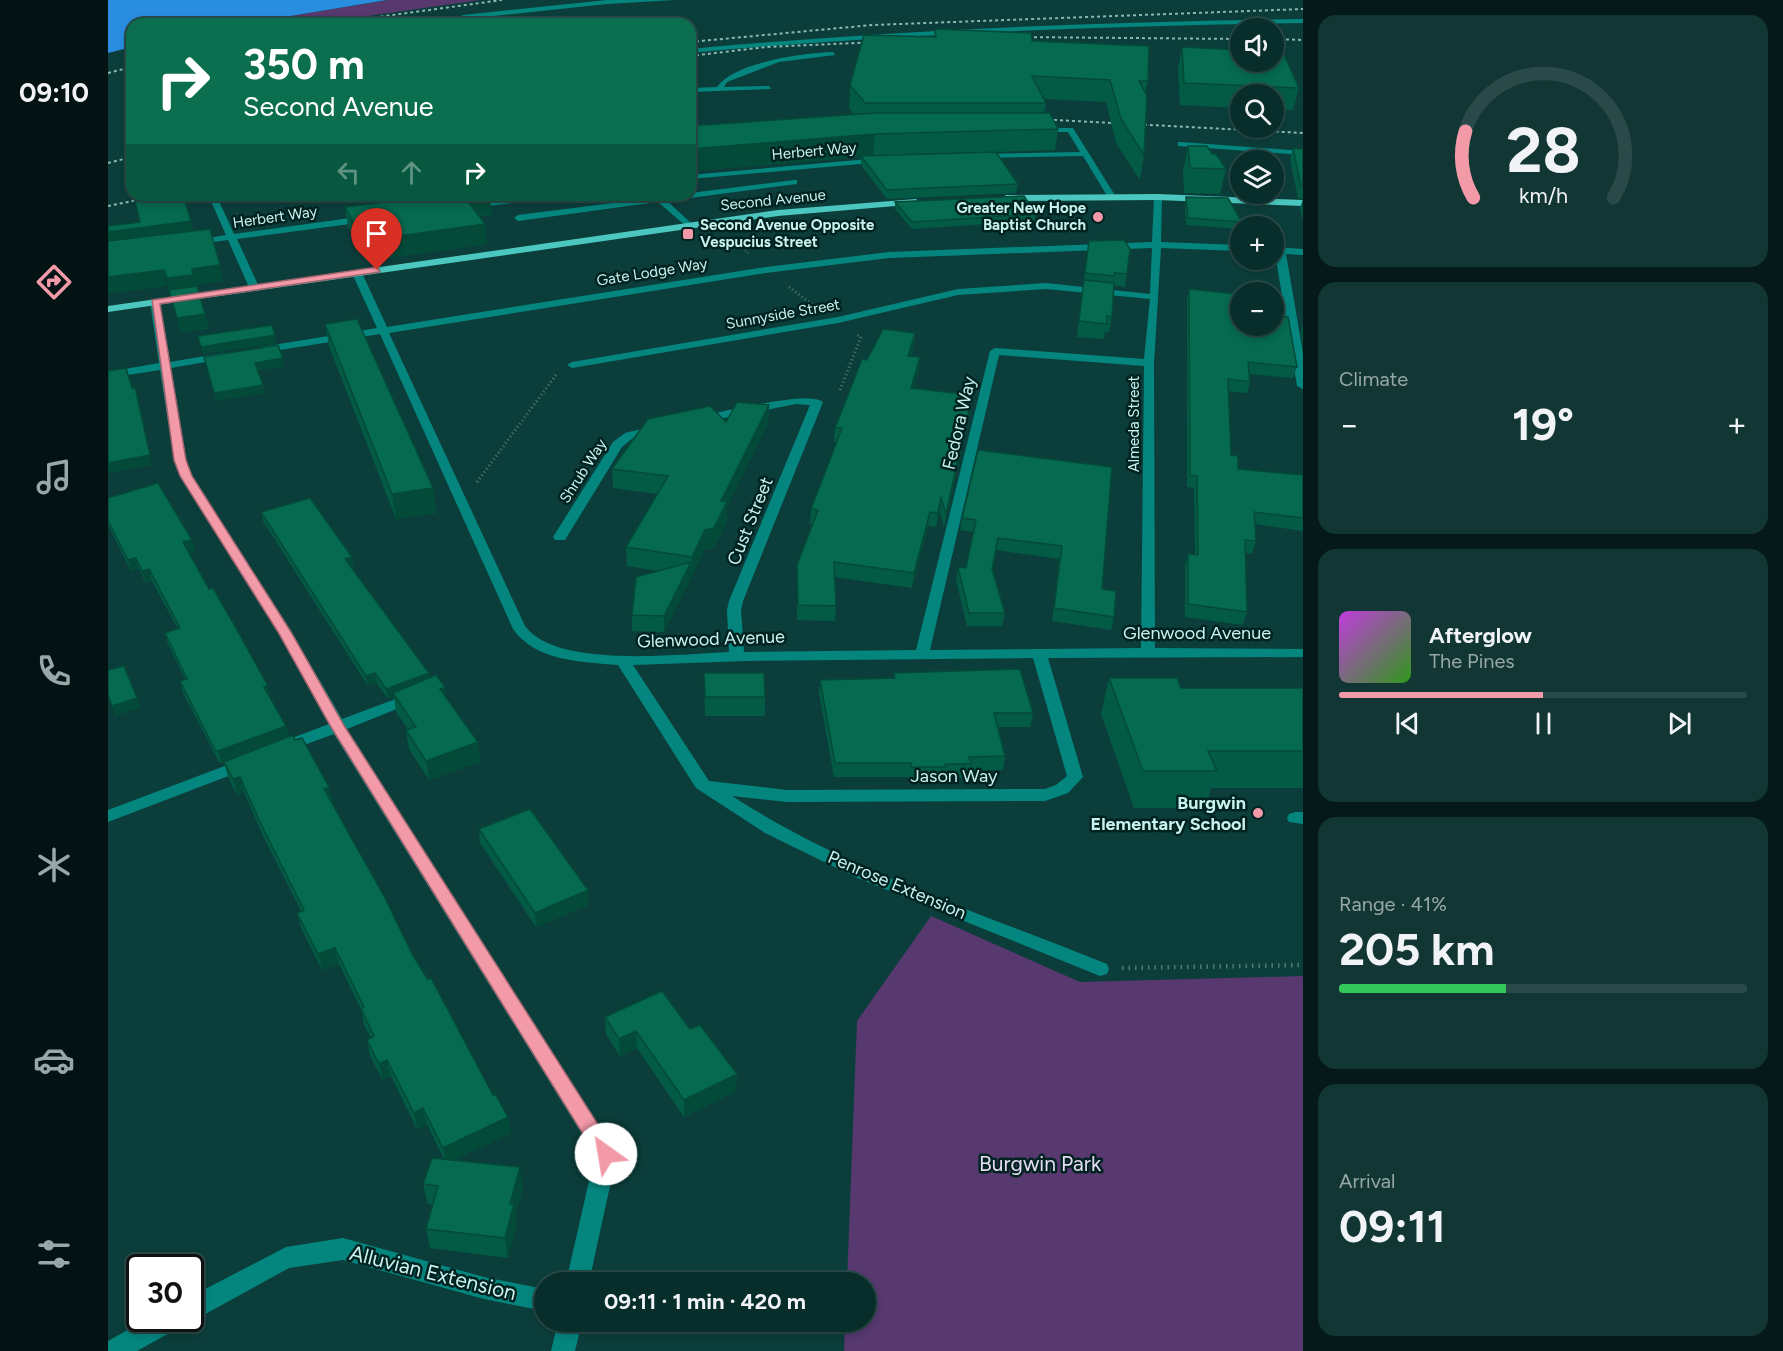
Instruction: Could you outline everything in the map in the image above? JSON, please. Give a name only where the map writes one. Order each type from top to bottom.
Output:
[{"type":"main road","points":[[995,198],[1158,197],[1303,203]]},
{"type":"main road","name":"Second Avenue","points":[[108,309],[778,213],[924,202]]},
{"type":"street","points":[[462,18],[532,8],[672,0]]},
{"type":"street","points":[[696,50],[828,38],[1150,23],[1303,23]]},
{"type":"street","points":[[1284,25],[1303,23]]},
{"type":"street","points":[[720,87],[726,81],[777,59],[799,55],[833,54]]},
{"type":"street","points":[[696,89],[720,87],[769,88]]},
{"type":"street","points":[[1028,130],[1070,130],[1112,197]]},
{"type":"street","points":[[1180,144],[1303,153]]},
{"type":"street","points":[[971,156],[1084,154]]},
{"type":"street","name":"Herbert Way","points":[[696,176],[885,159]]},
{"type":"street","points":[[696,193],[794,182]]},
{"type":"street","name":"Almeda Street","points":[[1148,652],[1149,363],[1155,297],[1158,197]]},
{"type":"street","points":[[218,201],[254,287]]},
{"type":"street","points":[[459,207],[506,201]]},
{"type":"street","points":[[518,218],[631,201]]},
{"type":"street","points":[[661,201],[688,225]]},
{"type":"street","name":"Herbert Way","points":[[184,243],[377,217]]},
{"type":"street","name":"Gate Lodge Way","points":[[252,352],[755,271],[889,255],[1155,244],[1230,248]]},
{"type":"street","points":[[1284,251],[1303,252]]},
{"type":"street","points":[[1281,270],[1303,386]]},
{"type":"street","name":"Glenwood Avenue","points":[[357,273],[381,330],[524,637],[536,645],[570,655],[623,661],[737,656],[1040,655],[1148,652],[1303,653]]},
{"type":"street","name":"Sunnyside Street","points":[[572,365],[838,320],[958,292],[1028,285],[1155,297]]},
{"type":"street","points":[[155,302],[180,460],[186,476],[284,632],[338,727],[606,1154],[580,1272]]},
{"type":"street","name":"Fedora Way","points":[[922,654],[995,351],[1149,363]]},
{"type":"street","points":[[108,375],[229,355]]},
{"type":"street","name":"Shrub Way","points":[[560,537],[622,440],[636,433],[796,401],[817,402]]},
{"type":"street","name":"Cust Street","points":[[737,656],[734,610],[736,601],[817,402]]},
{"type":"street","name":"Jason Way","points":[[702,784],[743,792],[787,796],[1045,795],[1057,793],[1071,783],[1074,777],[1040,655]]},
{"type":"street","points":[[623,661],[702,784]]},
{"type":"street","points":[[108,816],[432,690]]},
{"type":"street","name":"Penrose Extension","points":[[702,784],[771,829],[851,867],[1100,969]]},
{"type":"street","name":"Alluvian Extension","points":[[204,1302],[286,1258],[343,1249],[484,1288],[534,1298]]},
{"type":"street","points":[[113,1351],[148,1332]]},
{"type":"street","points":[[563,1351],[568,1332]]},
{"type":"path","points":[[730,236],[756,260]]},
{"type":"path","points":[[786,285],[818,308]]},
{"type":"path","points":[[840,390],[861,337],[852,330]]},
{"type":"path","points":[[474,486],[552,378],[572,365]]},
{"type":"path","points":[[1100,969],[1303,965]]},
{"type":"green space","points":[[388,0],[480,0],[354,18],[277,18]]},
{"type":"green space","name":"Burgwin Park","points":[[931,916],[1080,982],[1303,976],[1303,1351],[844,1351],[845,1332],[876,1332],[876,1272],[847,1272],[857,1021]]},
{"type":"water","points":[[108,0],[387,0],[278,18],[126,18],[126,48],[108,53]]},
{"type":"building","points":[[935,29],[1031,33],[1032,41],[1149,46],[1148,81],[1139,81],[1147,96],[1144,155],[1121,119],[1110,80],[1032,76],[1046,103],[865,103],[850,85],[864,35],[936,37]]},
{"type":"building","points":[[1182,47],[1230,49],[1230,72],[1284,72],[1284,54],[1299,88],[1284,87],[1284,84],[1184,83]]},
{"type":"building","points":[[875,113],[1050,113],[1058,129],[875,134],[696,149],[696,126]]},
{"type":"building","points":[[1188,146],[1207,146],[1212,154],[1216,154],[1226,169],[1190,168]]},
{"type":"building","points":[[1293,148],[1303,149],[1303,187],[1301,186]]},
{"type":"building","points":[[996,152],[1018,184],[887,190],[861,156]]},
{"type":"building","points":[[1024,196],[1036,214],[912,222],[895,202]]},
{"type":"building","points":[[1186,197],[1228,198],[1238,216],[1230,216],[1230,221],[1188,218]]},
{"type":"building","points":[[135,201],[185,201],[191,221],[108,232],[108,226],[140,222]]},
{"type":"building","points":[[394,201],[468,201],[485,224],[363,241],[345,207]]},
{"type":"building","points":[[210,229],[220,265],[192,269],[193,275],[167,278],[164,270],[108,277],[108,241]]},
{"type":"building","points":[[1124,240],[1130,249],[1127,274],[1114,273],[1114,276],[1085,273],[1089,241]]},
{"type":"building","points":[[1084,280],[1114,283],[1112,317],[1107,316],[1107,324],[1079,321]]},
{"type":"building","points":[[197,286],[205,314],[177,318],[169,290]]},
{"type":"building","points":[[1189,289],[1230,293],[1230,336],[1284,336],[1284,317],[1288,317],[1297,367],[1248,362],[1250,382],[1228,379],[1231,455],[1238,456],[1238,469],[1303,475],[1303,518],[1254,512],[1256,541],[1245,540],[1247,612],[1188,604],[1188,554],[1198,555],[1197,476],[1190,475]]},
{"type":"building","points":[[357,319],[433,488],[392,494],[325,324]]},
{"type":"building","points":[[272,325],[275,335],[201,347],[198,336]]},
{"type":"building","points":[[883,329],[915,333],[908,356],[920,357],[911,388],[972,395],[946,514],[941,497],[938,513],[930,512],[914,573],[834,562],[836,606],[798,605],[797,565],[818,510],[811,509],[842,428],[835,428],[862,359],[867,360]]},
{"type":"building","points":[[278,345],[283,358],[255,363],[263,385],[214,393],[204,357]]},
{"type":"building","points":[[126,368],[132,388],[135,387],[150,455],[108,463],[108,371]]},
{"type":"building","points":[[737,402],[769,405],[721,501],[727,502],[714,528],[705,530],[692,557],[626,547],[668,476],[612,469],[648,419],[710,406],[726,422]]},
{"type":"building","points":[[978,450],[1112,467],[1102,589],[1116,591],[1114,617],[1054,608],[1062,546],[998,538],[992,569],[1005,613],[969,613],[958,567],[966,568],[976,520],[962,518]]},
{"type":"building","points":[[158,483],[192,540],[183,542],[209,589],[213,588],[235,626],[268,686],[264,687],[286,726],[218,751],[215,750],[180,681],[187,679],[165,633],[180,628],[149,569],[142,571],[136,558],[128,560],[108,521],[108,498]]},
{"type":"building","points":[[310,498],[352,557],[345,559],[429,673],[386,689],[375,673],[366,676],[261,512]]},
{"type":"building","points":[[691,562],[664,616],[632,615],[636,577]]},
{"type":"building","points":[[124,666],[137,698],[112,706],[108,695],[108,670]]},
{"type":"building","points":[[1020,669],[1033,713],[994,713],[1005,756],[969,757],[971,764],[945,764],[946,767],[911,767],[911,763],[835,763],[820,680],[895,678],[894,673]]},
{"type":"building","points":[[704,673],[764,673],[765,697],[705,697]]},
{"type":"building","points":[[436,675],[445,687],[440,689],[478,742],[426,761],[406,730],[416,727],[393,693]]},
{"type":"building","points":[[1109,678],[1177,678],[1181,688],[1303,688],[1303,751],[1208,751],[1217,771],[1143,771]]},
{"type":"building","points":[[293,735],[295,740],[302,738],[329,787],[324,789],[385,898],[412,954],[428,980],[431,978],[493,1095],[495,1094],[508,1117],[443,1148],[423,1108],[414,1113],[387,1060],[379,1064],[367,1040],[374,1036],[361,1009],[364,1007],[335,948],[318,954],[297,913],[304,910],[240,777],[233,779],[224,762]]},
{"type":"building","points":[[530,809],[588,890],[535,913],[479,829]]},
{"type":"building","points":[[662,991],[690,1029],[700,1025],[737,1074],[684,1100],[636,1031],[619,1039],[605,1017]]},
{"type":"building","points":[[432,1158],[520,1167],[510,1204],[514,1204],[505,1238],[426,1229],[438,1186],[423,1184]]},
{"type":"railway","points":[[371,18],[502,0]]},
{"type":"railway","points":[[696,41],[872,25],[1303,9]]},
{"type":"railway","points":[[1016,37],[1230,39]]},
{"type":"railway","points":[[1284,39],[1303,40]]},
{"type":"railway","points":[[696,55],[766,47],[878,42]]},
{"type":"railway","points":[[108,73],[126,68]]},
{"type":"railway","points":[[1036,119],[1303,133]]},
{"type":"railway","points":[[696,126],[718,125]]},
{"type":"railway","points":[[108,163],[126,158]]},
{"type":"railway","points":[[108,206],[133,201]]},
{"type":"place","name":"Greater New Hope Baptist Church","points":[[1098,217]]},
{"type":"place","name":"Second Avenue Opposite Vespucius Street","points":[[688,234]]},
{"type":"place","name":"Burgwin Elementary School","points":[[1258,813]]},
{"type":"route","points":[[377,270],[155,302],[180,460],[186,476],[284,632],[338,727],[606,1154]]}]
